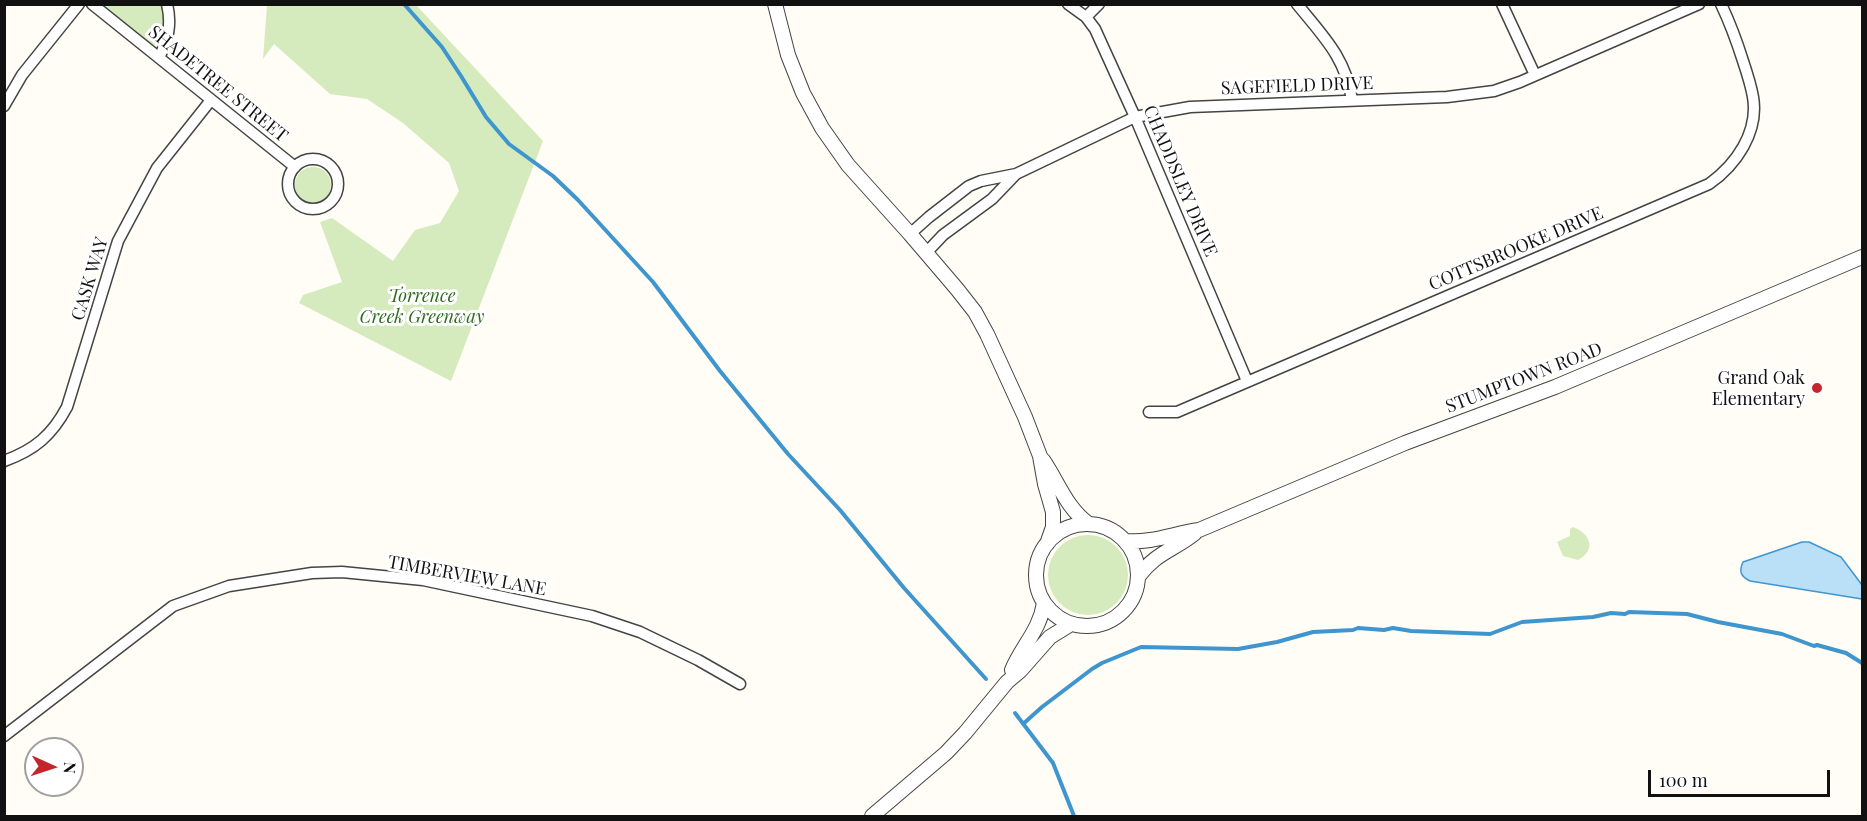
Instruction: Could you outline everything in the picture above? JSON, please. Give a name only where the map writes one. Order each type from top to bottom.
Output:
[{"type":"street","points":[[4,106],[22,75],[79,4]]},
{"type":"street","name":"SHADETREE STREET","points":[[92,4],[295,167]]},
{"type":"street","points":[[159,58],[169,35],[167,4]]},
{"type":"street","points":[[775,4],[788,55],[802,93],[822,128],[848,165],[910,234],[975,312],[1025,417],[1040,456],[1053,512],[1053,527],[1037,567],[1038,585],[1044,603],[1060,619],[1087,627],[1102,625],[1117,618],[1128,606],[1136,592],[1137,564],[1133,551],[1115,532],[1102,526],[1089,524],[1073,526],[1059,533],[1047,544]]},
{"type":"street","name":"CHADDSLEY DRIVE","points":[[1068,4],[1086,17],[1095,29],[1247,381]]},
{"type":"street","points":[[1086,17],[1099,4]]},
{"type":"street","points":[[1297,4],[1343,64],[1350,82],[1352,100]]},
{"type":"street","points":[[1502,4],[1535,75]]},
{"type":"street","name":"SAGEFIELD DRIVE","points":[[910,234],[929,216],[969,186],[981,181],[1016,174],[1134,117],[1190,107],[1494,91],[1699,4]]},
{"type":"street","name":"COTTSBROOKE DRIVE","points":[[1149,412],[1177,412],[1709,184],[1724,174],[1743,148],[1749,133],[1754,108],[1749,80],[1738,44],[1721,4]]},
{"type":"street","name":"CASK WAY","points":[[4,461],[32,448],[58,424],[67,406],[118,241],[157,168],[211,100]]},
{"type":"street","name":"SHADETREE STREET","points":[[307,159],[324,161],[331,166],[338,182],[334,198],[328,205],[321,208],[305,208],[298,204],[289,191],[288,183],[289,175],[295,167],[307,159]]},
{"type":"street","points":[[926,253],[943,235],[992,199],[1016,174]]},
{"type":"street","name":"STUMPTOWN ROAD","points":[[1125,541],[1152,541],[1199,530],[1405,443],[1555,387],[1863,257]]},
{"type":"street","points":[[1040,456],[1069,505],[1078,517],[1089,524]]},
{"type":"street","name":"STUMPTOWN ROAD","points":[[1138,577],[1157,556],[1199,530]]},
{"type":"street","name":"TIMBERVIEW LANE","points":[[4,736],[173,606],[229,586],[312,573],[342,572],[423,580],[592,616],[650,636],[740,684]]},
{"type":"street","points":[[1007,682],[1014,665],[1037,627],[1044,603]]},
{"type":"street","points":[[872,816],[946,753],[1007,682],[1050,637],[1071,624]]},
{"type":"green space","points":[[102,5],[162,5],[164,24],[161,42],[151,44]]},
{"type":"green space","name":"Torrence Creek Greenway","points":[[267,5],[416,5],[543,141],[451,381],[299,303],[303,295],[342,282],[320,222],[332,218],[393,261],[415,230],[440,223],[459,191],[449,163],[403,123],[367,99],[330,94],[274,44],[263,59]]},
{"type":"green space","points":[[313,167],[326,172],[331,185],[326,198],[313,203],[300,198],[295,185],[300,172]]},
{"type":"green space","points":[[1573,527],[1584,533],[1589,542],[1588,551],[1578,560],[1563,556],[1557,542],[1570,536],[1570,529]]},
{"type":"green space","points":[[1088,535],[1103,538],[1116,547],[1125,560],[1128,575],[1125,590],[1116,603],[1103,612],[1088,615],[1073,612],[1060,603],[1051,590],[1048,575],[1051,560],[1060,547],[1073,538]]},
{"type":"water","points":[[1802,542],[1809,542],[1841,557],[1862,585],[1862,599],[1750,581],[1742,575],[1743,562]]},
{"type":"waterway","points":[[404,4],[442,47],[486,117],[509,144],[553,176],[653,282],[720,371],[788,454],[840,510],[904,588],[986,679]]},
{"type":"waterway","points":[[1023,724],[1092,669],[1141,647],[1238,649],[1313,632],[1358,628],[1490,634],[1522,622],[1629,612],[1687,614],[1782,634],[1814,646],[1846,653],[1862,663]]},
{"type":"waterway","points":[[1015,713],[1053,763],[1074,816]]},
{"type":"place","name":"Grand Oak Elementary","points":[[1817,388]]}]
